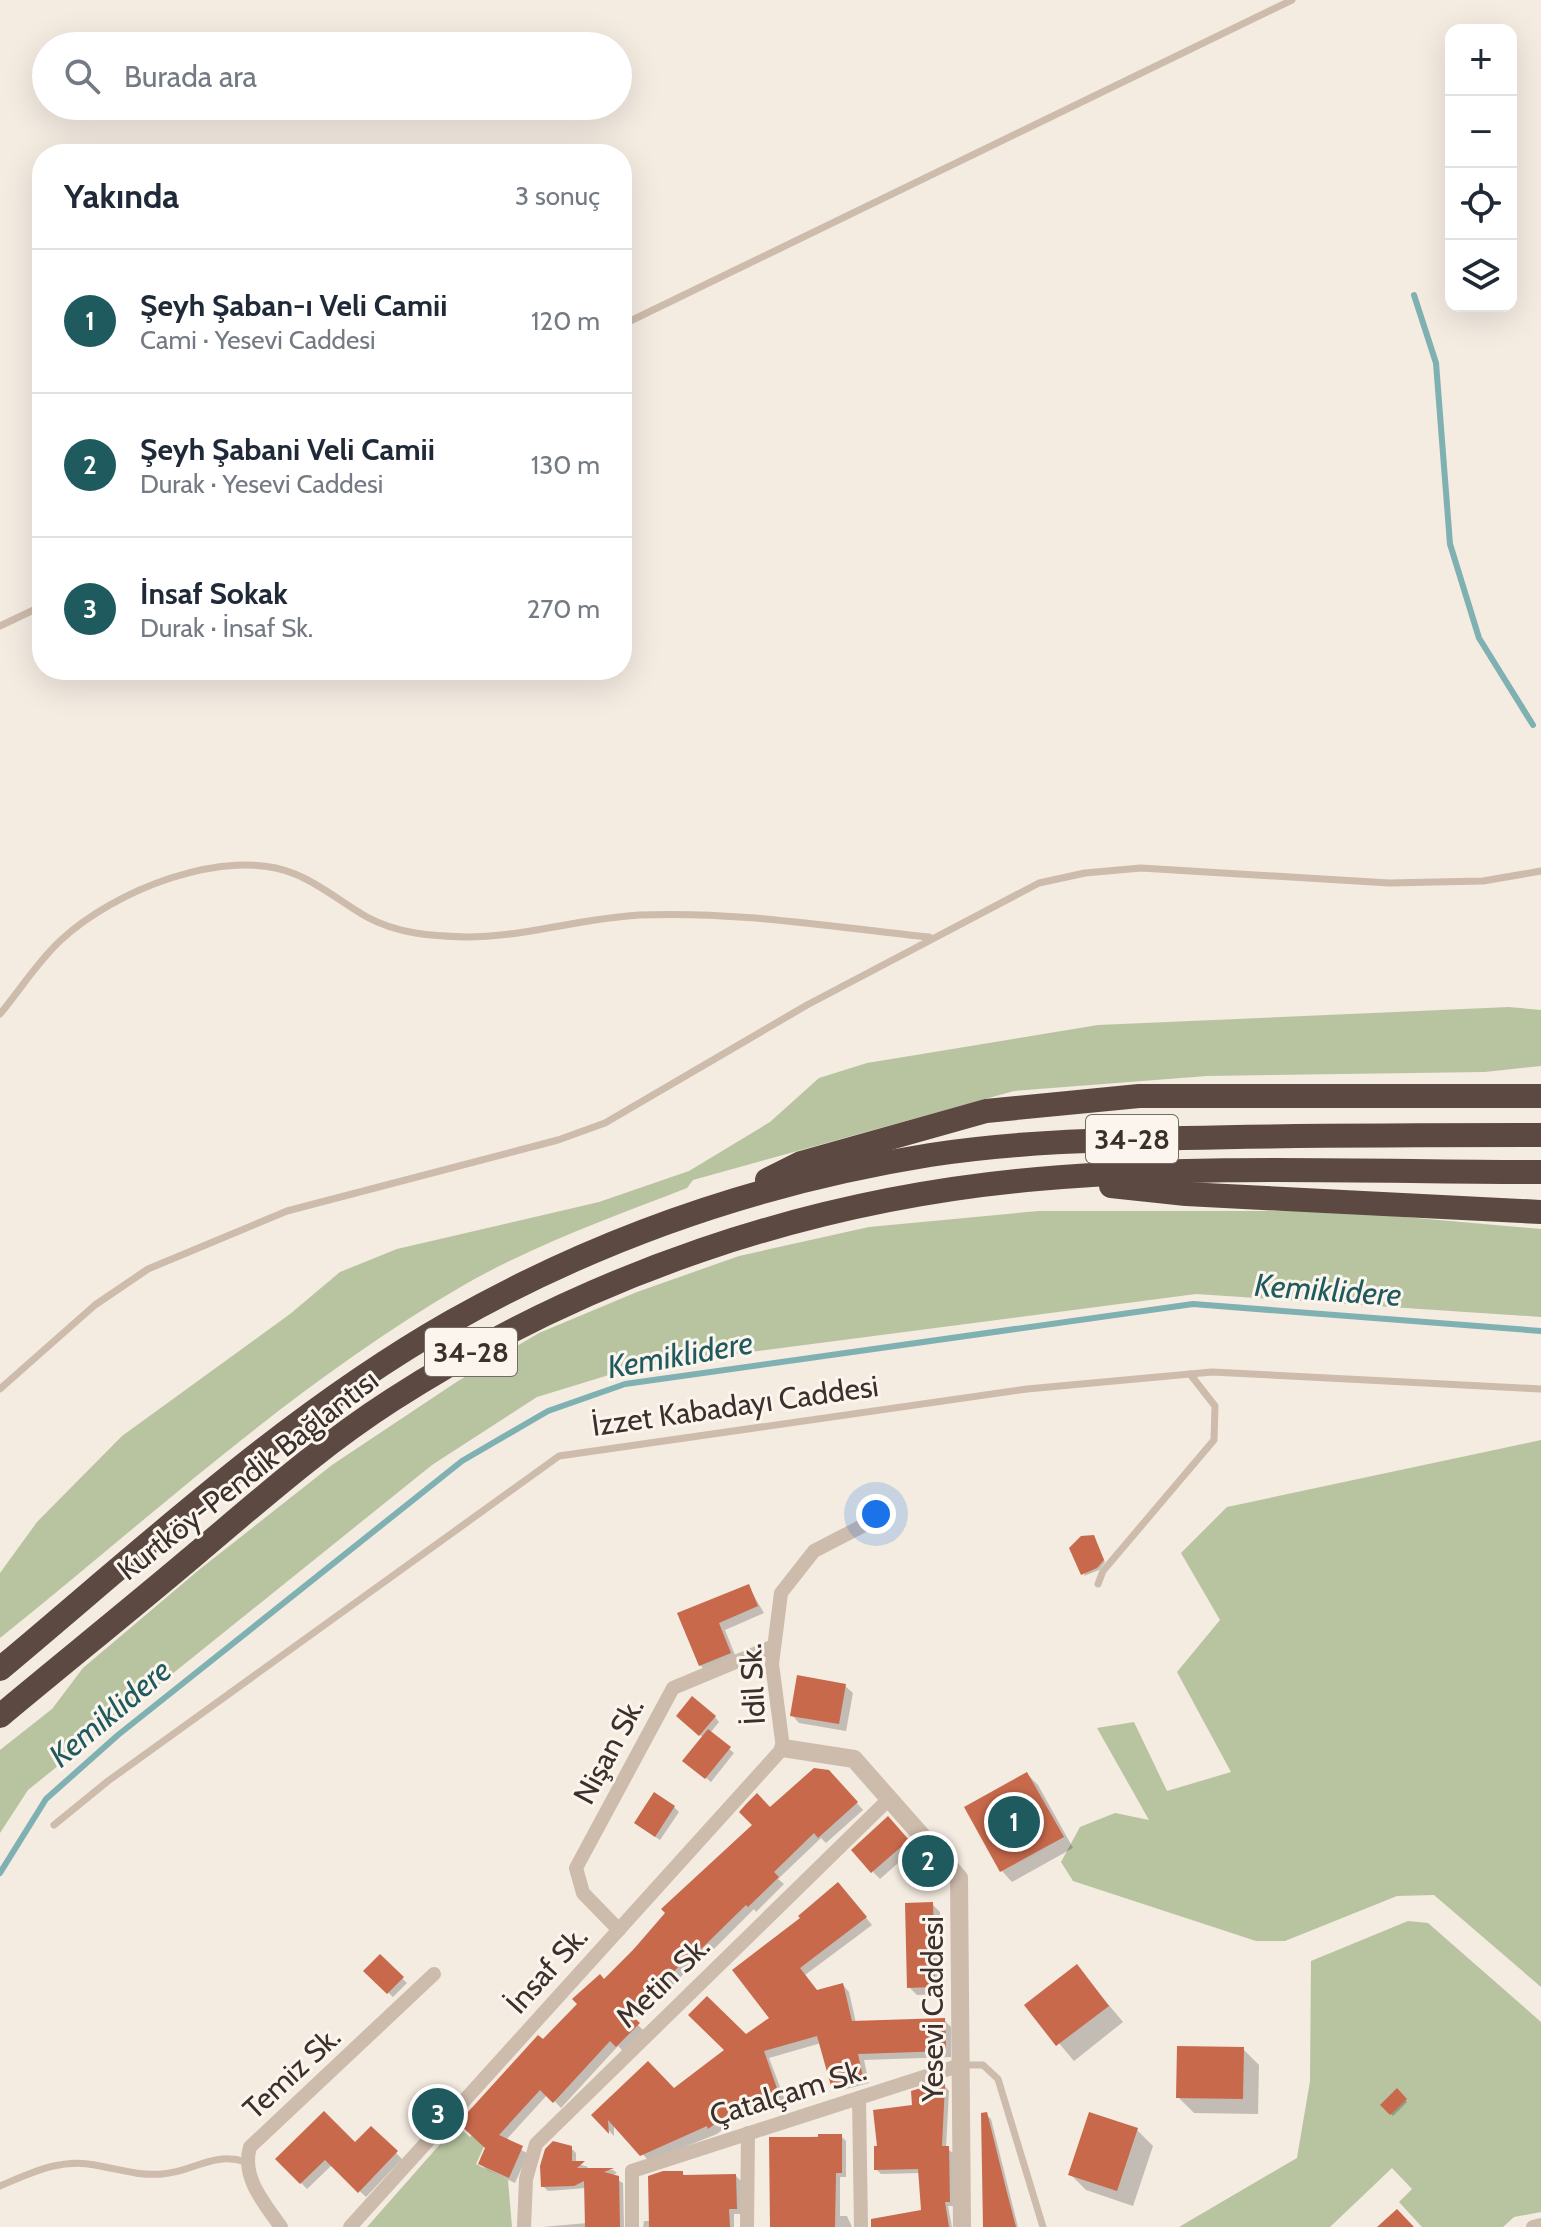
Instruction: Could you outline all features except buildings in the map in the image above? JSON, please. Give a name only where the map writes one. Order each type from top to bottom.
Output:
[{"type":"highway","points":[[1188,1096],[1541,1081]]},
{"type":"highway","points":[[729,1200],[801,1163],[986,1111],[1139,1096],[1541,1096]]},
{"type":"highway","name":"Kurtköy-Pendik Bağlantısı","points":[[0,1669],[303,1418],[374,1371],[450,1323],[549,1271],[729,1200],[834,1173],[931,1155],[1058,1141],[1541,1135]]},
{"type":"highway","name":"Kurtköy-Pendik Bağlantısı","points":[[0,1716],[298,1468],[414,1386],[558,1305],[660,1264],[747,1234],[836,1210],[920,1194],[1037,1179],[1192,1170],[1541,1172]]},
{"type":"highway","points":[[1037,1179],[1186,1194],[1541,1212]]},
{"type":"street","name":"İdil Sk.","points":[[783,1748],[772,1664],[781,1593],[814,1551],[872,1521]]},
{"type":"street","name":"Nişan Sk.","points":[[619,1930],[583,1893],[576,1868],[673,1688],[774,1646]]},
{"type":"street","name":"Yesevi Caddesi","points":[[783,1748],[854,1759],[959,1878],[962,2227]]},
{"type":"street","name":"İnsaf Sk.","points":[[350,2227],[783,1748]]},
{"type":"street","name":"Metin Sk.","points":[[524,2227],[526,2179],[536,2144],[889,1799]]},
{"type":"street","name":"Temiz Sk.","points":[[281,2227],[258,2194],[246,2162],[250,2147],[434,1974]]},
{"type":"street","name":"Çatalçam Sk.","points":[[632,2227],[632,2171],[961,2065]]},
{"type":"street","points":[[859,2098],[861,2227]]},
{"type":"street","points":[[747,2227],[748,2133]]},
{"type":"street","points":[[1533,2227],[1541,2225]]},
{"type":"lane","points":[[632,320],[1292,0]]},
{"type":"lane","points":[[0,626],[32,611]]},
{"type":"lane","points":[[0,1014],[59,942],[93,913],[122,898],[187,875],[244,862],[268,864],[294,873],[330,891],[366,917],[407,933],[469,937],[635,916],[708,913],[931,938]]},
{"type":"lane","points":[[0,1389],[95,1305],[148,1269],[287,1211],[558,1140],[605,1123],[807,1005],[1039,883],[1085,873],[1141,868],[1389,883],[1483,881],[1541,871]]},
{"type":"lane","name":"İzzet Kabadayı Caddesi","points":[[54,1825],[121,1772],[559,1456],[1027,1389],[1212,1372],[1541,1389]]},
{"type":"lane","points":[[1098,1584],[1103,1571],[1214,1440],[1215,1406],[1190,1374]]},
{"type":"lane","points":[[961,2065],[983,2065],[998,2079],[1043,2227]]},
{"type":"lane","points":[[0,2186],[42,2168],[66,2163],[152,2175],[184,2170],[217,2157],[246,2162]]},
{"type":"green space","points":[[1509,1007],[1541,1010],[1541,1066],[1485,1072],[1207,1076],[1014,1091],[693,1180],[687,1188],[518,1257],[402,1323],[283,1407],[0,1638],[0,1573],[37,1522],[122,1436],[290,1314],[340,1272],[397,1249],[599,1202],[689,1171],[770,1122],[819,1078],[867,1063],[1098,1025]]},
{"type":"green space","points":[[1038,1211],[1337,1211],[1541,1229],[1541,1317],[1196,1294],[635,1367],[537,1397],[432,1465],[28,1790],[0,1833],[0,1750],[52,1709],[83,1668],[200,1569],[332,1465],[458,1381],[539,1333],[637,1292],[739,1256],[869,1227]]},
{"type":"green space","points":[[1541,1440],[1541,1987],[1434,1895],[1397,1896],[1285,1941],[1256,1941],[1073,1881],[1061,1862],[1080,1827],[1115,1813],[1149,1820],[1097,1728],[1134,1722],[1167,1791],[1231,1772],[1177,1672],[1220,1620],[1181,1553],[1227,1507]]},
{"type":"green space","points":[[1408,1921],[1428,1923],[1541,2022],[1541,2212],[1514,2217],[1503,2227],[1422,2227],[1399,2202],[1412,2189],[1392,2168],[1330,2227],[1179,2227],[1297,2158],[1310,2081],[1311,1961]]},
{"type":"green space","points":[[457,2125],[470,2137],[482,2125],[491,2131],[476,2164],[508,2180],[512,2227],[367,2227]]},
{"type":"waterway","points":[[1414,295],[1436,363],[1450,544],[1479,638],[1533,725]]},
{"type":"waterway","name":"Kemiklidere","points":[[0,1873],[46,1799],[118,1735],[462,1461],[548,1411],[625,1384],[1193,1304],[1541,1331]]},
{"type":"place","name":"Şeyh Şaban-ı Veli Camii","points":[[1014,1822]]},
{"type":"place","name":"Şeyh Şabani Veli Camii","points":[[928,1861]]},
{"type":"place","name":"İnsaf Sokak","points":[[438,2114]]}]
